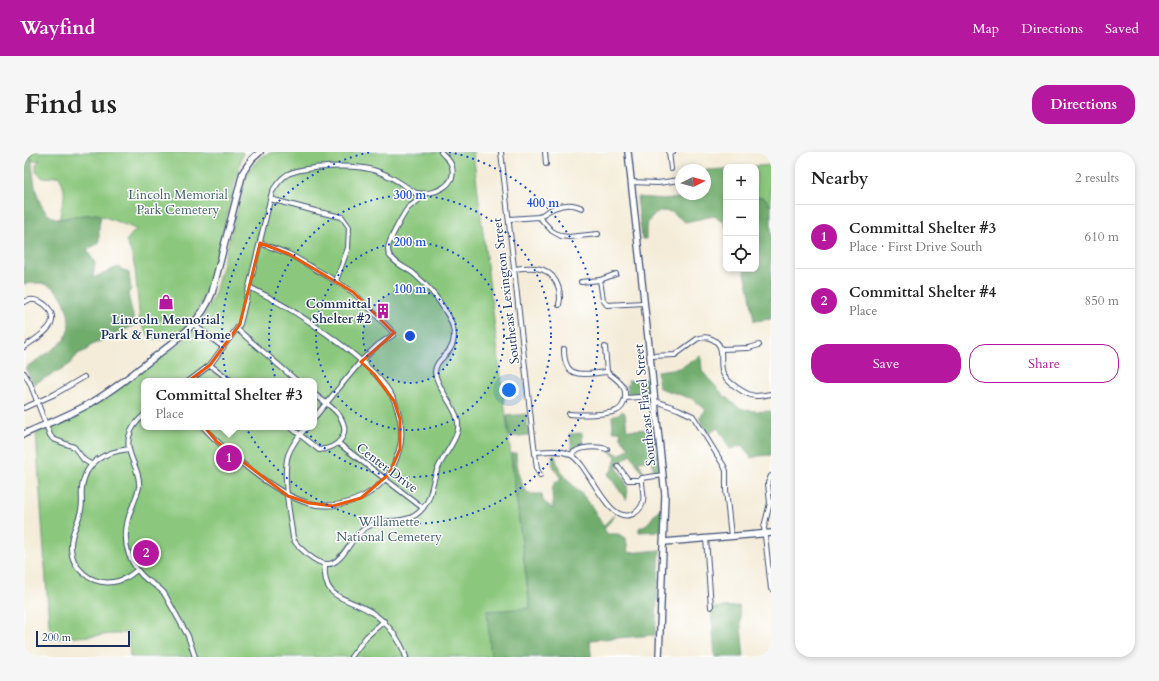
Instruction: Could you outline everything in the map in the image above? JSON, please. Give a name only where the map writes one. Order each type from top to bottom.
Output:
[{"type":"street","points":[[24,434],[82,408],[114,388],[179,338],[193,324],[206,307],[212,293],[243,172],[252,159],[260,152]]},
{"type":"street","points":[[193,378],[210,365],[237,329],[242,319],[270,199],[272,192],[279,181],[288,174],[302,170],[333,167],[358,167],[374,170],[388,175],[416,193],[422,194],[434,192],[446,186],[452,177],[451,164],[441,152]]},
{"type":"street","name":"Southeast Lexington Street","points":[[501,152],[537,469],[540,475]]},
{"type":"street","points":[[545,152],[546,164]]},
{"type":"street","name":"Southeast Flavel Street","points":[[628,152],[666,497],[659,657]]},
{"type":"street","points":[[671,169],[669,152],[673,152]]},
{"type":"street","points":[[631,182],[658,183],[675,181]]},
{"type":"street","points":[[304,430],[288,455],[286,476],[294,541],[314,560],[325,564],[332,563],[340,559],[358,534],[366,527],[381,521],[402,521],[410,519],[423,508],[429,498],[435,474],[457,433],[458,425],[456,416],[439,384],[435,372],[437,364],[452,345],[454,335],[453,325],[446,312],[430,291],[413,274],[394,261],[388,250],[389,243],[405,213],[411,205],[420,200],[422,194]]},
{"type":"street","points":[[270,199],[342,217],[349,227],[348,248],[336,281]]},
{"type":"street","points":[[509,219],[539,217],[546,212],[561,206],[576,205],[582,208]]},
{"type":"street","points":[[539,217],[552,231],[561,236],[569,237],[598,234]]},
{"type":"street","points":[[260,243],[289,254],[353,292],[394,333],[378,344],[317,414]]},
{"type":"street","points":[[514,269],[535,268],[544,270],[558,285],[560,295],[559,305]]},
{"type":"street","points":[[581,282],[600,280],[616,274]]},
{"type":"street","points":[[600,280],[603,300],[607,305],[644,303]]},
{"type":"street","points":[[206,430],[250,469],[288,496],[320,506],[333,506],[361,498],[375,488],[385,478],[400,449],[402,436],[400,419],[394,401],[386,387],[374,374],[324,332],[270,297],[249,288]]},
{"type":"street","points":[[24,302],[35,300],[42,302],[50,312],[52,319],[51,325],[46,331],[24,347]]},
{"type":"street","points":[[193,324],[223,347]]},
{"type":"street","points":[[237,329],[294,378]]},
{"type":"street","points":[[650,356],[675,355],[695,340],[701,338],[713,340],[721,349],[722,372],[728,381],[752,395],[757,396],[771,394]]},
{"type":"street","points":[[721,349],[749,348],[759,345]]},
{"type":"street","points":[[569,414],[578,415],[616,411],[622,406],[625,398],[623,386],[607,372],[605,347]]},
{"type":"street","points":[[564,349],[565,363],[573,372],[583,374],[607,372]]},
{"type":"street","points":[[210,365],[227,378]]},
{"type":"street","points":[[24,373],[29,381],[47,424],[47,429],[53,438],[74,446],[84,460],[92,465]]},
{"type":"street","points":[[24,408],[55,394],[84,377]]},
{"type":"street","points":[[294,430],[319,450],[328,449],[338,443],[343,437],[344,426],[338,414],[317,396]]},
{"type":"street","points":[[625,398],[655,398],[693,416],[726,471],[726,490],[731,536]]},
{"type":"street","points":[[141,418],[133,427],[129,437],[129,449],[138,474],[139,484],[138,493],[128,517],[126,540],[130,556],[138,570],[146,580],[159,587],[164,593],[186,632],[195,657]]},
{"type":"street","name":"Center Drive","points":[[338,443],[423,508]]},
{"type":"street","points":[[129,449],[110,452],[97,460],[84,477],[82,485],[82,508],[71,539],[71,551],[74,562],[87,577],[101,582],[114,582],[121,580],[138,570]]},
{"type":"street","points":[[571,455],[579,449],[607,449]]},
{"type":"street","points":[[535,452],[562,451],[571,455],[580,463],[612,509],[619,514],[630,515],[638,510],[642,505],[643,499],[641,480]]},
{"type":"street","points":[[618,466],[628,480],[641,480],[644,478],[663,475]]},
{"type":"street","points":[[771,476],[768,483],[770,503],[764,533],[771,590]]},
{"type":"street","points":[[664,542],[771,533]]},
{"type":"street","points":[[706,538],[711,607]]},
{"type":"street","points":[[325,564],[326,581],[336,595],[365,608],[384,622],[400,642],[406,657]]},
{"type":"street","points":[[351,657],[366,637],[384,622]]},
{"type":"highlighted area","points":[[260,243],[289,254],[353,292],[394,333],[361,362],[374,374],[394,401],[400,419],[400,449],[389,474],[361,498],[333,506],[309,503],[288,496],[217,442],[175,391],[210,365],[240,324]]},
{"type":"green space","points":[[24,152],[31,152],[36,192],[45,211],[51,217],[62,219],[73,216],[97,214],[101,216],[99,225],[99,243],[87,250],[95,263],[93,278],[118,267],[129,273],[131,289],[128,294],[135,325],[90,346],[87,350],[78,354],[69,365],[34,384],[25,368],[63,341],[67,335],[69,319],[64,302],[54,289],[42,283],[24,284]]},
{"type":"green space","name":"Lincoln Memorial Park Cemetery","points":[[31,152],[243,152],[209,286],[194,316],[177,335],[166,339],[151,339],[140,322],[135,269],[131,252],[126,241],[136,229],[97,214],[60,219],[60,212],[64,199],[64,188],[59,176],[43,178],[36,172],[36,165],[40,160],[32,161]]},
{"type":"green space","name":"Willamette National Cemetery","points":[[271,152],[473,152],[530,609],[487,611],[589,629],[591,657],[130,657],[128,633],[50,639],[36,434],[103,400],[184,340],[194,329],[215,293],[246,176],[256,162]]},
{"type":"green space","points":[[771,165],[771,207],[765,198],[759,197],[759,166]]},
{"type":"green space","points":[[723,169],[723,220],[714,216],[685,222],[672,212],[661,211],[651,217],[646,227],[646,239],[642,239],[637,197],[675,198],[675,200],[711,200],[711,170]]},
{"type":"green space","points":[[759,197],[765,198],[771,207],[771,319],[754,321],[745,272],[759,272]]},
{"type":"green space","points":[[701,356],[702,371],[720,391],[736,405],[740,408],[751,411],[771,411],[771,455],[751,458],[743,445],[730,449],[718,428],[708,434],[699,418],[706,410],[693,399],[659,388],[657,371],[680,368]]},
{"type":"green space","points":[[649,379],[649,393],[628,395],[628,381]]},
{"type":"green space","points":[[623,411],[625,413],[627,430],[654,429],[659,471],[654,474],[652,459],[638,461],[645,474],[643,474],[631,455],[618,464],[617,468],[624,479],[628,491],[626,500],[608,474],[613,469],[616,456],[610,452],[611,450],[619,455],[629,448],[621,438],[620,431],[613,431],[612,416]]},
{"type":"green space","points":[[526,414],[529,435],[509,437],[507,416]]},
{"type":"green space","points":[[582,433],[583,447],[572,451],[570,434]]},
{"type":"green space","points":[[516,453],[521,479],[526,491],[532,494],[542,494],[543,501],[553,509],[552,489],[555,482],[561,479],[553,466],[552,455],[555,454],[556,461],[567,479],[589,502],[603,526],[614,515],[615,516],[604,528],[607,534],[618,534],[626,538],[628,553],[660,550],[655,635],[590,640],[591,657],[491,657],[487,611],[530,608],[511,454]]},
{"type":"green space","points":[[662,508],[661,531],[639,532],[639,528],[650,521],[658,510]]},
{"type":"green space","points":[[739,606],[744,657],[715,657],[711,608]]},
{"type":"place","name":"Lincoln Memorial Park & Funeral Home","points":[[166,302]]},
{"type":"place","name":"Committal Shelter #2","points":[[383,311]]},
{"type":"place","name":"Committal Shelter #3","points":[[229,458]]},
{"type":"place","name":"Committal Shelter #4","points":[[146,553]]}]
